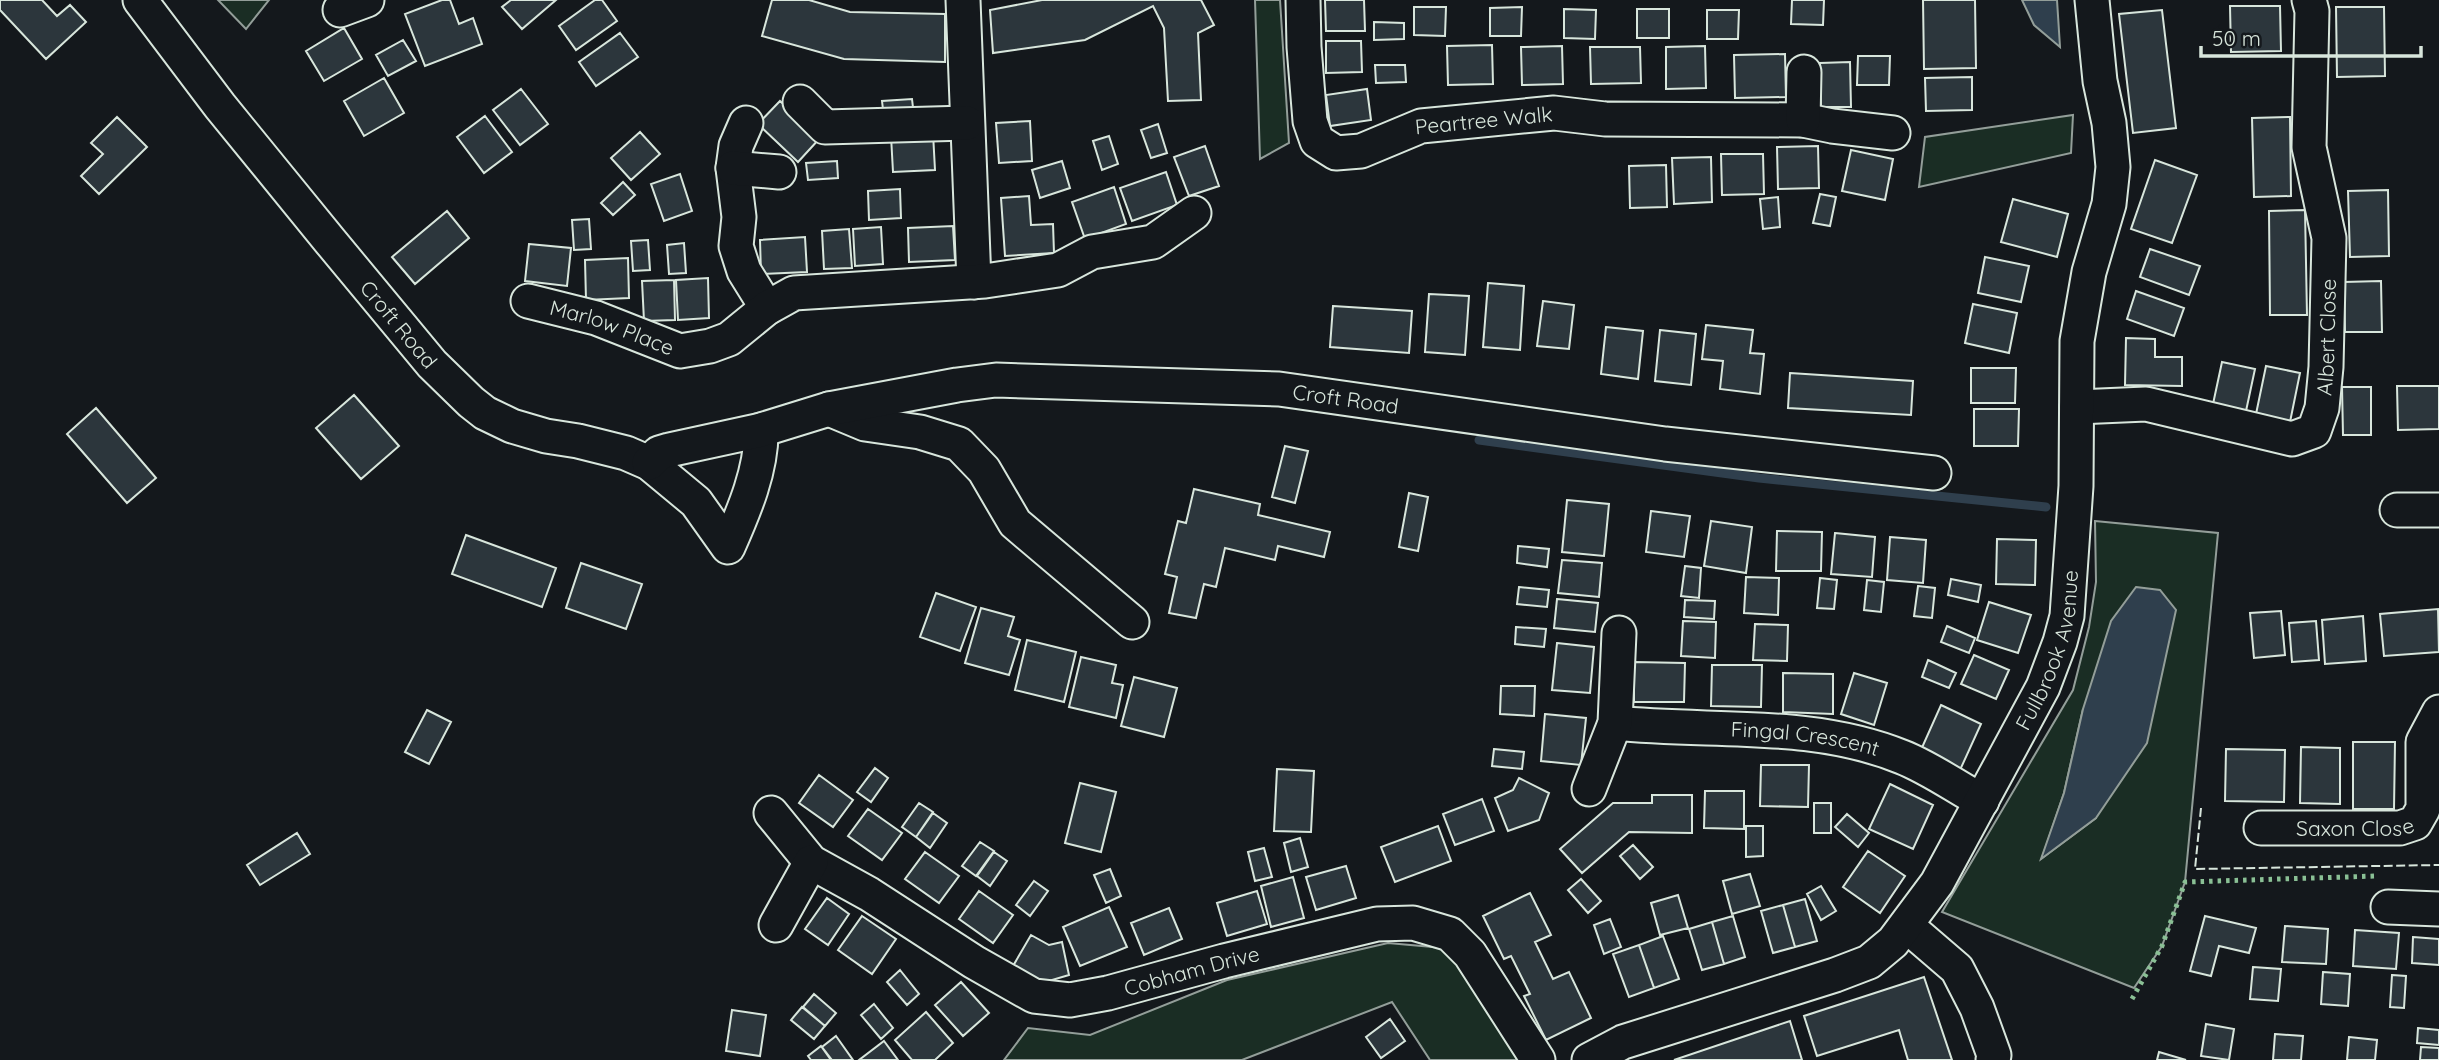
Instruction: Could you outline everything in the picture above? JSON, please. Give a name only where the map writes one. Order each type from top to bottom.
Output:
[{"type":"street","name":"Croft Road","points":[[140,0],[220,106],[432,364],[485,413],[512,426],[546,436],[626,453],[649,463],[659,453],[761,430],[829,409],[996,380],[1279,389],[1665,444],[1934,473]]},
{"type":"street","points":[[963,0],[974,282]]},
{"type":"street","name":"Peartree Walk","points":[[1303,0],[1310,121],[1317,141],[1336,153],[1362,151],[1421,126],[1554,113],[1605,119],[1803,120],[1893,133]]},
{"type":"street","name":"Fullbrook Avenue","points":[[1589,1060],[1623,1042],[1818,981],[1869,962],[1907,926],[1937,883],[2043,687],[2067,616],[2076,486],[2076,366],[2080,316],[2089,272],[2109,204],[2113,167],[2109,123],[2100,81],[2092,0]]},
{"type":"street","name":"Albert Close","points":[[2077,407],[2146,404],[2291,439],[2314,431],[2322,408],[2326,367],[2329,238],[2309,148],[2312,11],[2309,0]]},
{"type":"street","points":[[1803,120],[1804,72]]},
{"type":"street","points":[[800,102],[825,127],[967,123]]},
{"type":"street","points":[[746,123],[736,146],[733,168],[739,217],[736,246],[744,271],[767,308]]},
{"type":"street","points":[[733,168],[779,172]]},
{"type":"street","name":"Marlow Place","points":[[528,302],[596,318],[680,351],[710,346],[729,339],[767,308],[794,293],[974,282],[1058,270],[1092,252],[1153,242],[1194,213]]},
{"type":"street","points":[[829,409],[865,424],[920,432],[958,444],[984,470],[1015,523],[1132,622]]},
{"type":"street","points":[[649,463],[696,502],[728,547],[747,500],[761,443],[761,430]]},
{"type":"street","points":[[2397,510],[2439,510]]},
{"type":"street","points":[[1589,789],[1615,723],[1619,633]]},
{"type":"street","name":"Saxon Close","points":[[2261,828],[2400,828],[2415,823],[2423,809],[2423,742],[2439,712]]},
{"type":"street","name":"Fingal Crescent","points":[[1615,723],[1660,727],[1769,729],[1850,741],[1903,757],[1982,801]]},
{"type":"street","name":"Cobham Drive","points":[[771,813],[811,862],[869,894],[974,962],[1034,996],[1070,1000],[1108,993],[1208,965],[1377,924],[1413,923],[1450,934],[1470,954],[1538,1060]]},
{"type":"street","points":[[776,925],[811,862]]},
{"type":"street","points":[[2388,906],[2439,909]]},
{"type":"street","points":[[1907,926],[1957,969],[1977,1008],[1994,1055],[1993,1060]]},
{"type":"green space","points":[[218,0],[269,0],[246,29]]},
{"type":"green space","points":[[1255,0],[1280,0],[1289,143],[1260,159]]},
{"type":"green space","points":[[2073,115],[2071,153],[1919,187],[1925,137]]},
{"type":"green space","points":[[2095,521],[2218,533],[2185,882],[2162,946],[2134,988],[1942,912],[2073,690],[2089,627],[2096,582]],"holes":[[[2083,709],[2096,818],[2042,858],[2064,793]]]},
{"type":"green space","points":[[1388,943],[1455,949],[1519,1060],[1430,1060],[1392,1002],[1242,1060],[1004,1060],[1028,1028],[1090,1035],[1227,980]]},
{"type":"water","points":[[2022,0],[2057,0],[2060,47],[2034,25]]},
{"type":"water","points":[[2136,587],[2160,590],[2176,610],[2147,743],[2096,818],[2041,859],[2064,793],[2083,709],[2111,621]]},
{"type":"building","points":[[0,0],[42,0],[57,16],[70,5],[86,22],[46,59],[0,10]]},
{"type":"building","points":[[442,0],[450,0],[459,24],[473,18],[482,44],[425,66],[405,14]]},
{"type":"building","points":[[511,0],[556,0],[522,29],[502,7]]},
{"type":"building","points":[[595,0],[602,0],[617,21],[576,50],[559,26]]},
{"type":"building","points":[[772,0],[809,0],[850,12],[945,14],[945,62],[844,59],[762,36]]},
{"type":"building","points":[[1042,0],[1201,0],[1214,25],[1198,33],[1201,100],[1168,101],[1164,28],[1153,6],[1085,40],[993,53],[990,10]]},
{"type":"building","points":[[1325,0],[1364,0],[1365,31],[1326,31]]},
{"type":"building","points":[[1792,0],[1824,0],[1823,25],[1791,24]]},
{"type":"building","points":[[1923,0],[1975,0],[1976,68],[1924,69]]},
{"type":"building","points":[[2230,6],[2280,6],[2281,51],[2231,52]]},
{"type":"building","points":[[1414,7],[1446,7],[1445,36],[1414,35]]},
{"type":"building","points":[[1522,7],[1521,36],[1490,36],[1490,8]]},
{"type":"building","points":[[2336,7],[2384,7],[2385,76],[2337,77]]},
{"type":"building","points":[[1564,9],[1596,10],[1595,39],[1564,38]]},
{"type":"building","points":[[1637,9],[1669,9],[1669,38],[1637,38]]},
{"type":"building","points":[[1707,10],[1739,10],[1738,39],[1707,39]]},
{"type":"building","points":[[2162,10],[2176,128],[2133,133],[2119,14]]},
{"type":"building","points":[[1374,22],[1404,23],[1404,39],[1374,40]]},
{"type":"building","points":[[344,28],[362,59],[324,81],[306,51]]},
{"type":"building","points":[[620,33],[638,57],[596,86],[579,62]]},
{"type":"building","points":[[403,40],[416,61],[388,76],[376,55]]},
{"type":"building","points":[[1326,41],[1361,41],[1362,72],[1326,73]]},
{"type":"building","points":[[1492,45],[1493,84],[1448,85],[1447,46]]},
{"type":"building","points":[[1562,46],[1563,84],[1522,85],[1521,47]]},
{"type":"building","points":[[1705,46],[1706,88],[1666,89],[1666,47]]},
{"type":"building","points":[[1590,47],[1640,47],[1641,83],[1591,84]]},
{"type":"building","points":[[1785,54],[1786,97],[1735,98],[1734,55]]},
{"type":"building","points":[[1858,56],[1890,56],[1889,85],[1857,85]]},
{"type":"building","points":[[1850,62],[1851,107],[1821,107],[1820,63]]},
{"type":"building","points":[[1375,65],[1405,65],[1406,82],[1376,83]]},
{"type":"building","points":[[1972,77],[1972,110],[1926,111],[1925,78]]},
{"type":"building","points":[[384,78],[404,113],[364,136],[344,101]]},
{"type":"building","points":[[521,89],[548,124],[520,145],[493,110]]},
{"type":"building","points":[[1367,89],[1371,120],[1330,126],[1326,95]]},
{"type":"building","points":[[912,99],[914,116],[884,118],[882,101]]},
{"type":"building","points":[[780,101],[820,138],[798,162],[758,124]]},
{"type":"building","points":[[485,116],[512,152],[484,173],[457,137]]},
{"type":"building","points":[[117,117],[147,147],[99,194],[81,176],[103,154],[91,143]]},
{"type":"building","points":[[2290,117],[2291,196],[2254,197],[2252,118]]},
{"type":"building","points":[[1030,121],[1032,161],[999,163],[996,123]]},
{"type":"building","points":[[1158,124],[1167,153],[1151,158],[1141,130]]},
{"type":"building","points":[[640,132],[660,154],[631,180],[611,158]]},
{"type":"building","points":[[933,133],[935,170],[893,172],[891,136]]},
{"type":"building","points":[[1109,136],[1118,164],[1102,170],[1093,141]]},
{"type":"building","points":[[1205,146],[1219,186],[1189,196],[1174,157]]},
{"type":"building","points":[[1818,146],[1819,188],[1778,189],[1777,147]]},
{"type":"building","points":[[1851,150],[1893,159],[1885,200],[1842,191]]},
{"type":"building","points":[[1721,154],[1763,154],[1764,194],[1722,195]]},
{"type":"building","points":[[1711,157],[1712,202],[1674,204],[1672,158]]},
{"type":"building","points":[[2155,160],[2197,175],[2172,243],[2131,229]]},
{"type":"building","points":[[837,161],[838,178],[808,180],[806,163]]},
{"type":"building","points":[[1062,161],[1070,188],[1040,198],[1032,170]]},
{"type":"building","points":[[1666,165],[1667,207],[1630,208],[1629,166]]},
{"type":"building","points":[[1166,172],[1177,205],[1132,221],[1120,188]]},
{"type":"building","points":[[680,174],[692,211],[664,221],[651,184]]},
{"type":"building","points":[[623,182],[635,195],[613,215],[601,203]]},
{"type":"building","points":[[1114,187],[1126,224],[1085,239],[1072,202]]},
{"type":"building","points":[[900,189],[901,218],[869,220],[868,191]]},
{"type":"building","points":[[2388,190],[2389,256],[2350,257],[2348,191]]},
{"type":"building","points":[[1820,194],[1836,197],[1830,226],[1813,223]]},
{"type":"building","points":[[1029,196],[1031,225],[1053,224],[1054,253],[1005,256],[1001,198]]},
{"type":"building","points":[[1778,197],[1780,227],[1763,229],[1760,199]]},
{"type":"building","points":[[2013,199],[2068,214],[2057,257],[2001,242]]},
{"type":"building","points":[[2305,210],[2307,315],[2270,315],[2269,211]]},
{"type":"building","points":[[447,211],[469,238],[415,284],[392,257]]},
{"type":"building","points":[[589,219],[591,249],[574,250],[572,220]]},
{"type":"building","points":[[953,226],[955,260],[909,262],[908,228]]},
{"type":"building","points":[[881,227],[883,264],[855,266],[853,229]]},
{"type":"building","points":[[849,229],[852,268],[824,269],[822,231]]},
{"type":"building","points":[[805,237],[807,272],[761,274],[760,240]]},
{"type":"building","points":[[648,240],[650,270],[633,271],[631,241]]},
{"type":"building","points":[[684,243],[686,273],[669,274],[667,245]]},
{"type":"building","points":[[529,244],[571,248],[567,286],[525,281]]},
{"type":"building","points":[[2150,249],[2200,266],[2189,295],[2140,277]]},
{"type":"building","points":[[1985,257],[2029,266],[2021,302],[1978,293]]},
{"type":"building","points":[[628,258],[629,298],[586,300],[585,260]]},
{"type":"building","points":[[708,278],[709,318],[678,320],[676,280]]},
{"type":"building","points":[[674,280],[675,320],[644,321],[642,281]]},
{"type":"building","points":[[2381,281],[2382,332],[2345,332],[2344,282]]},
{"type":"building","points":[[1488,283],[1524,286],[1520,350],[1483,347]]},
{"type":"building","points":[[2136,291],[2184,308],[2174,336],[2127,319]]},
{"type":"building","points":[[1429,294],[1469,296],[1465,355],[1425,352]]},
{"type":"building","points":[[1543,301],[1574,305],[1569,349],[1537,346]]},
{"type":"building","points":[[1973,304],[2017,313],[2009,353],[1965,343]]},
{"type":"building","points":[[1333,306],[1412,311],[1409,353],[1330,347]]},
{"type":"building","points":[[1706,325],[1753,330],[1750,353],[1764,354],[1760,394],[1720,389],[1723,361],[1702,359]]},
{"type":"building","points":[[1606,327],[1643,331],[1638,379],[1601,374]]},
{"type":"building","points":[[1660,330],[1696,334],[1691,385],[1655,381]]},
{"type":"building","points":[[2126,338],[2155,339],[2155,357],[2182,357],[2182,386],[2125,385]]},
{"type":"building","points":[[2222,362],[2255,369],[2246,411],[2213,404]]},
{"type":"building","points":[[2266,366],[2300,373],[2290,422],[2256,414]]},
{"type":"building","points":[[1971,368],[2016,368],[2015,403],[1971,403]]},
{"type":"building","points":[[1790,373],[1913,381],[1911,415],[1788,408]]},
{"type":"building","points":[[2397,386],[2439,386],[2439,429],[2398,430]]},
{"type":"building","points":[[2342,387],[2371,387],[2371,435],[2343,435]]},
{"type":"building","points":[[354,395],[399,446],[361,479],[316,428]]},
{"type":"building","points":[[96,408],[156,478],[127,503],[67,434]]},
{"type":"building","points":[[1974,409],[2019,409],[2018,446],[1974,446]]},
{"type":"building","points":[[1285,446],[1308,451],[1295,503],[1272,497]]},
{"type":"building","points":[[1194,489],[1260,504],[1258,515],[1330,532],[1324,557],[1278,546],[1275,560],[1225,548],[1216,587],[1204,584],[1196,618],[1169,613],[1177,577],[1165,574],[1178,521],[1186,523]]},
{"type":"building","points":[[1409,493],[1428,497],[1418,551],[1399,547]]},
{"type":"building","points":[[1567,500],[1609,504],[1604,556],[1562,552]]},
{"type":"building","points":[[1651,511],[1690,516],[1684,557],[1646,552]]},
{"type":"building","points":[[1711,521],[1752,527],[1746,573],[1704,566]]},
{"type":"building","points":[[1777,531],[1822,532],[1821,571],[1776,571]]},
{"type":"building","points":[[1835,533],[1875,537],[1872,577],[1831,574]]},
{"type":"building","points":[[466,535],[556,568],[542,607],[452,574]]},
{"type":"building","points":[[1890,537],[1926,540],[1923,583],[1887,580]]},
{"type":"building","points":[[1997,539],[2036,540],[2035,585],[1996,584]]},
{"type":"building","points":[[1518,546],[1549,549],[1547,567],[1517,563]]},
{"type":"building","points":[[1562,560],[1602,563],[1599,597],[1558,593]]},
{"type":"building","points":[[581,563],[642,584],[626,629],[566,608]]},
{"type":"building","points":[[1685,566],[1701,568],[1699,598],[1681,596]]},
{"type":"building","points":[[1746,577],[1779,578],[1778,615],[1744,613]]},
{"type":"building","points":[[1820,578],[1837,580],[1834,609],[1817,608]]},
{"type":"building","points":[[1951,579],[1981,585],[1978,602],[1948,595]]},
{"type":"building","points":[[1867,580],[1884,582],[1881,612],[1864,610]]},
{"type":"building","points":[[1918,586],[1935,588],[1932,618],[1914,616]]},
{"type":"building","points":[[1519,587],[1549,590],[1547,607],[1517,604]]},
{"type":"building","points":[[936,593],[976,607],[960,651],[920,637]]},
{"type":"building","points":[[1557,599],[1598,603],[1595,632],[1554,628]]},
{"type":"building","points":[[1685,600],[1715,601],[1714,619],[1684,617]]},
{"type":"building","points":[[1989,602],[2031,615],[2018,653],[1977,640]]},
{"type":"building","points":[[981,608],[1014,617],[1008,636],[1020,640],[1009,675],[965,663]]},
{"type":"building","points":[[2438,609],[2439,652],[2384,656],[2380,614]]},
{"type":"building","points":[[2281,611],[2285,655],[2254,658],[2250,613]]},
{"type":"building","points":[[2363,616],[2366,661],[2325,664],[2322,620]]},
{"type":"building","points":[[1683,621],[1716,622],[1715,658],[1681,656]]},
{"type":"building","points":[[2316,621],[2319,660],[2292,662],[2289,623]]},
{"type":"building","points":[[1755,624],[1788,625],[1787,661],[1753,660]]},
{"type":"building","points":[[1947,626],[1975,638],[1969,653],[1941,642]]},
{"type":"building","points":[[1516,627],[1546,629],[1544,647],[1515,644]]},
{"type":"building","points":[[1027,640],[1076,652],[1064,702],[1015,690]]},
{"type":"building","points":[[1557,643],[1594,647],[1590,693],[1552,690]]},
{"type":"building","points":[[1974,655],[2009,670],[1996,699],[1961,684]]},
{"type":"building","points":[[1081,657],[1116,665],[1112,683],[1123,685],[1116,718],[1069,707]]},
{"type":"building","points":[[1928,660],[1956,673],[1949,688],[1922,677]]},
{"type":"building","points":[[1634,662],[1685,663],[1684,702],[1634,702]]},
{"type":"building","points":[[1712,665],[1762,665],[1761,707],[1711,706]]},
{"type":"building","points":[[1783,673],[1833,674],[1833,714],[1783,712]]},
{"type":"building","points":[[1854,673],[1887,683],[1874,725],[1841,714]]},
{"type":"building","points":[[1134,677],[1177,688],[1164,737],[1121,726]]},
{"type":"building","points":[[1501,686],[1535,686],[1534,716],[1500,714]]},
{"type":"building","points":[[1941,705],[1981,724],[1960,770],[1920,752]]},
{"type":"building","points":[[427,710],[451,722],[429,764],[405,752]]},
{"type":"building","points":[[1545,714],[1586,718],[1581,765],[1541,761]]},
{"type":"building","points":[[2353,742],[2395,742],[2394,809],[2353,809]]},
{"type":"building","points":[[2301,747],[2340,748],[2340,804],[2300,803]]},
{"type":"building","points":[[1494,749],[1524,752],[1522,769],[1492,766]]},
{"type":"building","points":[[2226,749],[2285,750],[2284,802],[2225,801]]},
{"type":"building","points":[[1761,765],[1809,765],[1808,807],[1760,806]]},
{"type":"building","points":[[875,768],[888,778],[871,802],[857,792]]},
{"type":"building","points":[[1277,769],[1314,771],[1311,832],[1274,831]]},
{"type":"building","points":[[819,775],[853,800],[833,827],[799,803]]},
{"type":"building","points":[[1519,778],[1549,793],[1539,820],[1508,831],[1495,798],[1513,790]]},
{"type":"building","points":[[1080,783],[1116,792],[1101,852],[1065,843]]},
{"type":"building","points":[[1890,784],[1933,805],[1913,849],[1869,829]]},
{"type":"building","points":[[1705,791],[1744,791],[1744,829],[1704,828]]},
{"type":"building","points":[[1652,795],[1692,795],[1692,833],[1629,832],[1582,873],[1560,849],[1613,803],[1652,803]]},
{"type":"building","points":[[1482,799],[1494,831],[1455,845],[1443,814]]},
{"type":"building","points":[[919,803],[933,812],[916,837],[902,827]]},
{"type":"building","points":[[1814,803],[1831,803],[1831,833],[1814,833]]},
{"type":"building","points":[[868,809],[902,833],[882,860],[848,836]]},
{"type":"building","points":[[933,813],[947,823],[930,848],[916,837]]},
{"type":"building","points":[[1847,814],[1869,833],[1858,847],[1835,827]]},
{"type":"building","points":[[1438,826],[1451,861],[1395,882],[1381,847]]},
{"type":"building","points":[[1746,826],[1763,826],[1763,856],[1746,857]]},
{"type":"building","points":[[297,833],[310,854],[260,885],[247,865]]},
{"type":"building","points":[[1300,838],[1308,867],[1291,872],[1284,843]]},
{"type":"building","points":[[980,842],[994,851],[976,876],[962,866]]},
{"type":"building","points":[[1633,845],[1653,867],[1640,879],[1620,856]]},
{"type":"building","points":[[1264,848],[1272,877],[1255,881],[1248,852]]},
{"type":"building","points":[[1868,851],[1905,876],[1880,913],[1843,887]]},
{"type":"building","points":[[925,852],[959,876],[939,903],[905,879]]},
{"type":"building","points":[[994,852],[1007,861],[990,886],[977,876]]},
{"type":"building","points":[[1346,866],[1356,898],[1316,910],[1306,877]]},
{"type":"building","points":[[1110,869],[1121,896],[1106,903],[1094,875]]},
{"type":"building","points":[[1750,874],[1760,906],[1732,914],[1723,881]]},
{"type":"building","points":[[1293,877],[1304,918],[1271,927],[1261,886]]},
{"type":"building","points":[[1581,879],[1601,901],[1588,913],[1568,890]]},
{"type":"building","points":[[1034,881],[1048,891],[1030,916],[1016,905]]},
{"type":"building","points":[[1821,886],[1836,911],[1821,920],[1807,894]]},
{"type":"building","points":[[979,891],[1013,915],[993,943],[959,919]]},
{"type":"building","points":[[1257,891],[1267,924],[1227,936],[1217,903]]},
{"type":"building","points":[[1530,893],[1551,935],[1535,942],[1553,979],[1569,972],[1591,1018],[1546,1040],[1524,996],[1530,994],[1511,956],[1504,959],[1483,916]]},
{"type":"building","points":[[1678,895],[1688,928],[1660,935],[1651,903]]},
{"type":"building","points":[[827,898],[849,914],[828,945],[805,929]]},
{"type":"building","points":[[1805,899],[1817,941],[1795,947],[1783,905]]},
{"type":"building","points":[[1783,905],[1795,947],[1773,953],[1761,911]]},
{"type":"building","points":[[1109,907],[1127,947],[1080,966],[1063,927]]},
{"type":"building","points":[[1169,908],[1182,939],[1144,955],[1131,923]]},
{"type":"building","points":[[862,916],[896,939],[872,974],[838,950]]},
{"type":"building","points":[[1733,916],[1745,957],[1724,964],[1712,922]]},
{"type":"building","points":[[2205,916],[2256,928],[2249,953],[2219,946],[2211,976],[2190,971]]},
{"type":"building","points":[[1610,919],[1621,947],[1604,954],[1594,925]]},
{"type":"building","points":[[1712,922],[1724,964],[1702,970],[1689,929]]},
{"type":"building","points":[[2285,926],[2328,929],[2326,964],[2282,962]]},
{"type":"building","points":[[2355,930],[2399,933],[2396,969],[2353,966]]},
{"type":"building","points":[[1031,935],[1049,945],[1062,942],[1069,975],[1042,983],[1013,966]]},
{"type":"building","points":[[1663,936],[1679,979],[1654,988],[1639,945]]},
{"type":"building","points":[[2413,937],[2439,939],[2439,965],[2412,963]]},
{"type":"building","points":[[1639,945],[1654,988],[1629,997],[1613,954]]},
{"type":"building","points":[[2253,967],[2281,969],[2278,1001],[2250,999]]},
{"type":"building","points":[[900,970],[919,994],[907,1005],[887,982]]},
{"type":"building","points":[[2323,972],[2350,974],[2348,1006],[2321,1004]]},
{"type":"building","points":[[2392,975],[2406,976],[2404,1008],[2390,1007]]},
{"type":"building","points":[[1924,977],[1952,1060],[1908,1060],[1899,1030],[1817,1056],[1804,1016]]},
{"type":"building","points":[[961,982],[989,1013],[963,1036],[935,1005]]},
{"type":"building","points":[[814,994],[836,1013],[825,1026],[803,1007]]},
{"type":"building","points":[[874,1004],[893,1028],[881,1039],[861,1015]]},
{"type":"building","points":[[802,1007],[825,1026],[814,1039],[791,1020]]},
{"type":"building","points":[[732,1010],[766,1015],[760,1056],[726,1051]]},
{"type":"building","points":[[926,1012],[953,1043],[935,1060],[912,1060],[895,1040]]},
{"type":"building","points":[[1390,1019],[1405,1041],[1381,1058],[1366,1037]]},
{"type":"building","points":[[1790,1021],[1802,1060],[1674,1060]]},
{"type":"building","points":[[2206,1024],[2234,1029],[2229,1060],[2201,1056]]},
{"type":"building","points":[[2418,1028],[2439,1030],[2439,1045],[2417,1043]]},
{"type":"building","points":[[2275,1034],[2303,1036],[2301,1060],[2273,1060]]},
{"type":"building","points":[[836,1036],[853,1060],[832,1060],[822,1047]]},
{"type":"building","points":[[2349,1037],[2377,1040],[2375,1060],[2347,1060]]},
{"type":"building","points":[[884,1041],[898,1060],[859,1060]]},
{"type":"building","points":[[821,1046],[831,1060],[811,1060],[808,1056]]},
{"type":"building","points":[[2421,1047],[2439,1048],[2439,1060],[2420,1060]]},
{"type":"building","points":[[2159,1052],[2186,1060],[2157,1060]]},
{"type":"waterway","points":[[1479,440],[1759,478],[2046,507]]},
{"type":"hedge","points":[[2132,999],[2162,946],[2185,882],[2377,876]]},
{"type":"fence","points":[[2201,808],[2195,869],[2439,865]]}]
